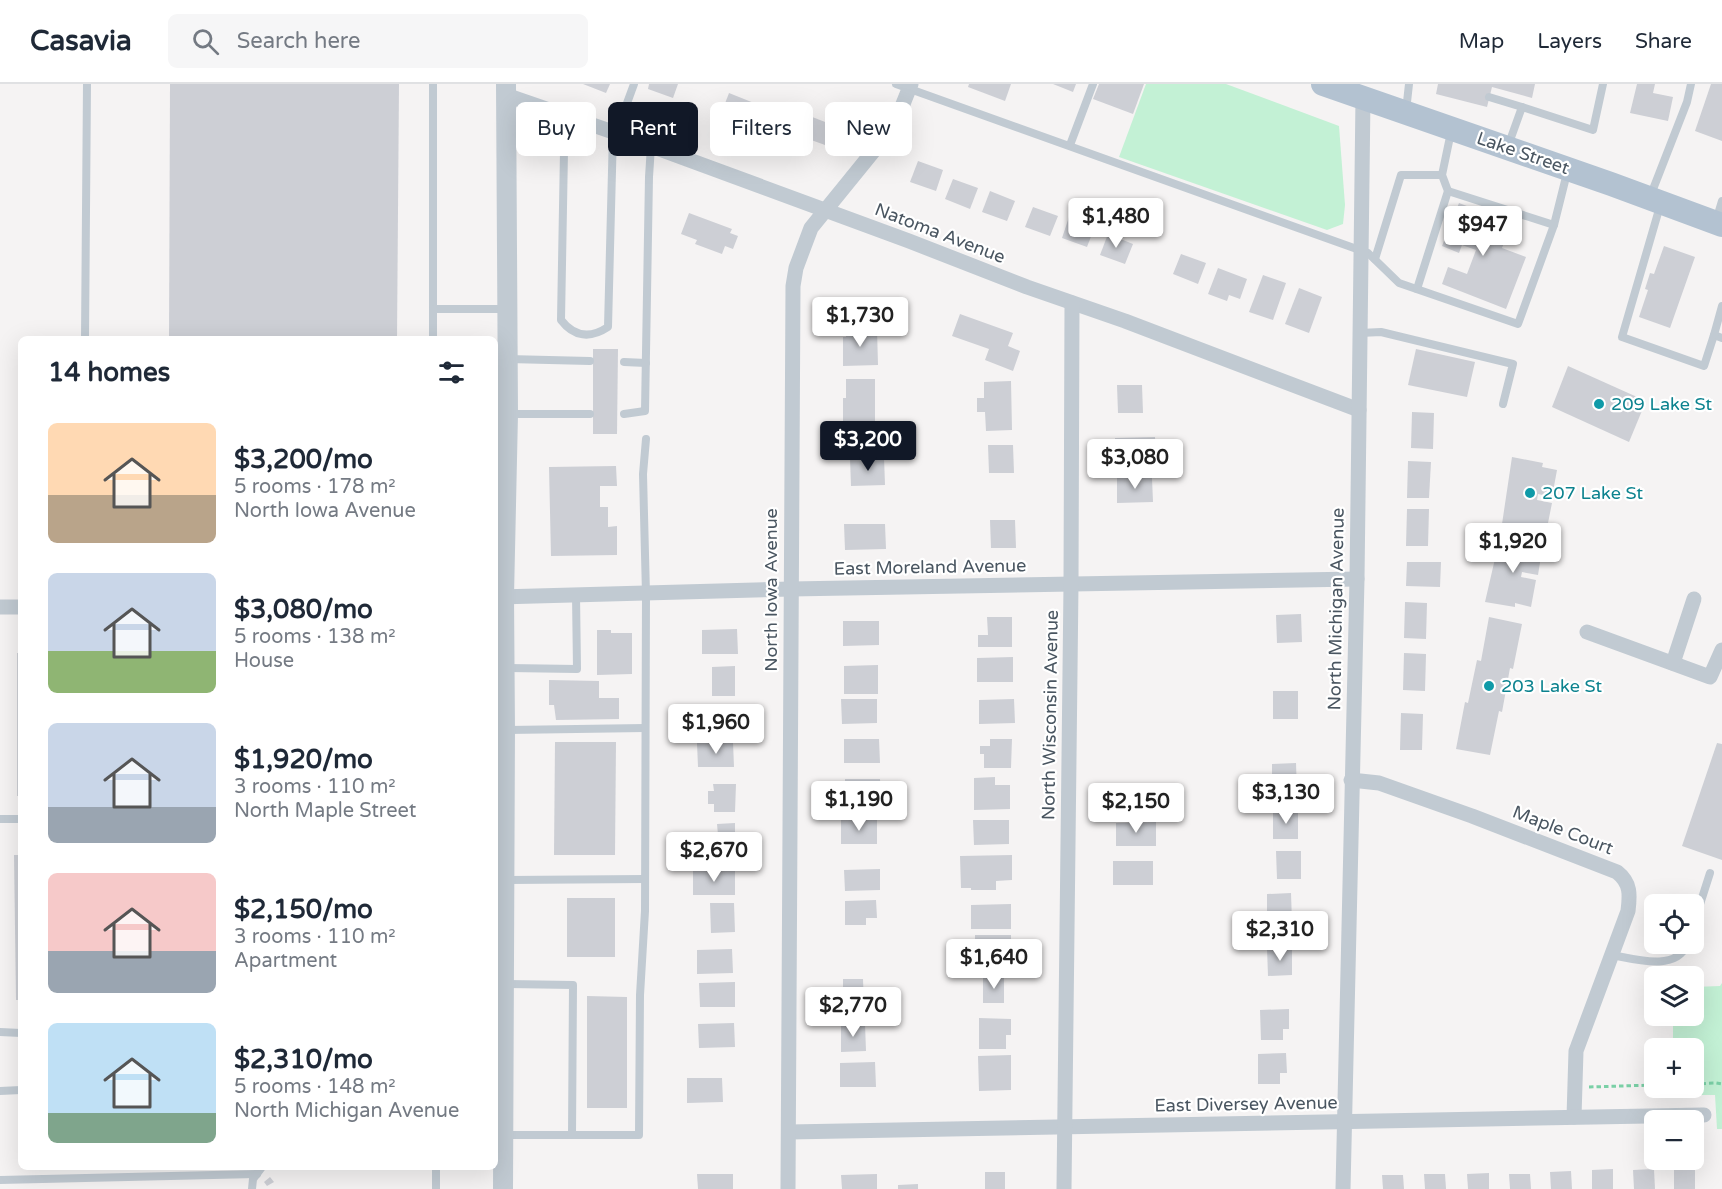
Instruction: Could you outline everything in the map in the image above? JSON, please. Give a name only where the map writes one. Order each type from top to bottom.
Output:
[{"type":"main road","name":"Lake Street","points":[[1323,84],[1656,200],[1720,216]]},
{"type":"street","name":"North Iowa Avenue","points":[[788,1189],[793,286],[804,244],[811,228],[897,119],[905,86]]},
{"type":"street","name":"Natoma Avenue","points":[[506,89],[536,102]]},
{"type":"street","points":[[504,1189],[501,1148],[505,668],[499,597],[508,414],[506,89]]},
{"type":"street","name":"North Michigan Avenue","points":[[1343,1189],[1357,579],[1363,97]]},
{"type":"street","name":"Natoma Avenue","points":[[678,156],[1359,410]]},
{"type":"street","name":"North Wisconsin Avenue","points":[[1064,1189],[1072,303]]},
{"type":"street","name":"East Moreland Avenue","points":[[499,597],[791,589],[1357,579]]},
{"type":"street","points":[[1673,663],[1694,599]]},
{"type":"street","points":[[0,607],[18,607]]},
{"type":"street","points":[[1587,632],[1710,677],[1722,650]]},
{"type":"street","name":"Maple Court","points":[[1351,780],[1379,783],[1472,816],[1617,872],[1625,881],[1630,894],[1628,911],[1576,1051],[1574,1117]]},
{"type":"street","name":"East Diversey Avenue","points":[[789,1132],[1644,1116]]},
{"type":"lane","points":[[85,336],[87,84]]},
{"type":"lane","points":[[432,336],[433,84]]},
{"type":"lane","points":[[627,102],[634,84]]},
{"type":"lane","points":[[1070,145],[1093,84]]},
{"type":"lane","points":[[1406,112],[1409,84]]},
{"type":"lane","points":[[1490,97],[1593,130],[1603,84]]},
{"type":"lane","points":[[1691,84],[1656,200],[1622,337],[1704,366],[1718,336],[1722,306]]},
{"type":"lane","points":[[905,86],[1368,253],[1399,283],[1518,324],[1554,225],[1569,169]]},
{"type":"lane","points":[[1508,148],[1522,107]]},
{"type":"lane","points":[[1417,289],[1448,191],[1442,175],[1452,128]]},
{"type":"lane","points":[[564,156],[561,320],[568,329],[577,334],[598,334],[608,327],[614,156]]},
{"type":"lane","points":[[624,414],[645,411],[650,156]]},
{"type":"lane","points":[[1375,259],[1401,175],[1442,175]]},
{"type":"lane","points":[[1448,191],[1554,225]]},
{"type":"lane","points":[[433,309],[506,309]]},
{"type":"lane","points":[[1360,333],[1381,333],[1513,364],[1503,404]]},
{"type":"lane","points":[[506,359],[590,361]]},
{"type":"lane","points":[[624,362],[646,363]]},
{"type":"lane","points":[[508,414],[590,414]]},
{"type":"lane","points":[[501,1148],[572,1135],[639,1135],[640,995],[645,879],[646,594],[643,474],[646,439]]},
{"type":"lane","points":[[505,668],[577,669],[576,595]]},
{"type":"lane","points":[[505,730],[645,728]]},
{"type":"lane","points":[[0,819],[18,819]]},
{"type":"lane","points":[[1703,894],[1710,873]]},
{"type":"lane","points":[[505,880],[645,879]]},
{"type":"lane","points":[[1612,955],[1649,961],[1671,960],[1680,954]]},
{"type":"lane","points":[[504,984],[573,985],[572,1135]]},
{"type":"lane","points":[[0,1032],[18,1033]]},
{"type":"lane","points":[[0,1090],[18,1090]]},
{"type":"lane","points":[[0,1180],[259,1170]]},
{"type":"lane","points":[[252,1189],[253,1179],[259,1170]]},
{"type":"lane","points":[[436,1170],[436,1189]]},
{"type":"path","points":[[1704,1084],[1722,1084]]},
{"type":"path","points":[[1575,1087],[1644,1085]]},
{"type":"green space","points":[[1146,84],[1226,84],[1339,126],[1345,205],[1343,224],[1327,230],[1119,157]]},
{"type":"green space","points":[[1722,983],[1722,1129],[1717,1129],[1715,1095],[1704,1095],[1704,1038],[1673,1038],[1673,1026],[1704,1026],[1704,987],[1720,986]]},
{"type":"building","points":[[170,84],[399,84],[397,336],[169,336]]},
{"type":"building","points":[[583,84],[610,84],[606,93]]},
{"type":"building","points":[[649,84],[678,84],[673,98],[648,89]]},
{"type":"building","points":[[969,84],[1011,84],[1005,101],[968,87]]},
{"type":"building","points":[[1053,84],[1076,84],[1073,92]]},
{"type":"building","points":[[1099,84],[1144,84],[1133,114],[1093,99]]},
{"type":"building","points":[[1438,84],[1535,84],[1532,98],[1492,87],[1487,107],[1436,94]]},
{"type":"building","points":[[1637,84],[1655,84],[1653,93],[1673,97],[1668,121],[1630,113]]},
{"type":"building","points":[[1711,84],[1722,84],[1722,141],[1695,131]]},
{"type":"building","points":[[729,93],[752,102],[726,102]]},
{"type":"building","points":[[813,117],[825,122],[825,145],[813,141]]},
{"type":"building","points":[[918,161],[943,170],[936,191],[910,182]]},
{"type":"building","points":[[953,179],[978,188],[970,209],[945,199]]},
{"type":"building","points":[[990,191],[1015,201],[1007,221],[982,212]]},
{"type":"building","points":[[1459,203],[1511,223],[1502,248],[1526,257],[1506,309],[1442,284],[1448,267],[1467,274],[1476,250],[1462,245],[1459,253],[1442,246]]},
{"type":"building","points":[[1033,207],[1058,216],[1050,236],[1025,227]]},
{"type":"building","points":[[689,213],[732,229],[730,233],[738,236],[733,249],[725,246],[722,254],[695,244],[697,240],[681,234]]},
{"type":"building","points":[[1069,217],[1095,226],[1087,247],[1062,238]]},
{"type":"building","points":[[1108,234],[1133,244],[1125,264],[1100,255]]},
{"type":"building","points":[[1664,246],[1695,257],[1670,328],[1639,317],[1648,290],[1645,289],[1650,273],[1654,274]]},
{"type":"building","points":[[1181,254],[1206,263],[1198,284],[1173,274]]},
{"type":"building","points":[[1218,268],[1247,279],[1240,299],[1229,295],[1227,301],[1208,294]]},
{"type":"building","points":[[1263,275],[1286,283],[1273,320],[1249,312]]},
{"type":"building","points":[[1299,288],[1322,297],[1309,333],[1285,324]]},
{"type":"building","points":[[960,314],[1013,333],[1008,346],[1020,351],[1013,371],[985,360],[989,349],[952,336]]},
{"type":"building","points":[[845,329],[877,329],[878,365],[843,366]]},
{"type":"building","points":[[593,349],[618,349],[617,434],[593,434]]},
{"type":"building","points":[[1416,349],[1475,362],[1467,397],[1408,385]]},
{"type":"building","name":"209 Lake St","points":[[1568,366],[1646,401],[1629,442],[1552,407]]},
{"type":"building","points":[[846,379],[875,379],[875,422],[843,422]]},
{"type":"building","points":[[1011,381],[1012,430],[986,431],[985,412],[977,412],[977,398],[984,398],[984,382]]},
{"type":"building","points":[[1117,385],[1142,385],[1143,413],[1118,413]]},
{"type":"building","points":[[1412,412],[1434,413],[1433,449],[1411,448]]},
{"type":"building","points":[[1155,437],[1156,461],[1115,462],[1115,438]]},
{"type":"building","points":[[988,445],[1013,445],[1014,473],[989,473]]},
{"type":"building","points":[[884,457],[885,485],[851,486],[850,458]]},
{"type":"building","name":"207 Lake St","points":[[1512,457],[1543,463],[1542,467],[1557,470],[1552,497],[1538,494],[1537,500],[1552,503],[1547,528],[1533,525],[1532,529],[1502,524]]},
{"type":"building","points":[[1408,461],[1431,462],[1429,498],[1407,498]]},
{"type":"building","points":[[616,466],[617,486],[600,486],[600,507],[608,507],[608,527],[617,526],[617,555],[551,556],[549,467]]},
{"type":"building","points":[[1117,478],[1152,478],[1153,502],[1117,503]]},
{"type":"building","points":[[1407,509],[1429,509],[1428,546],[1406,546]]},
{"type":"building","points":[[990,520],[1015,520],[1016,548],[991,548]]},
{"type":"building","points":[[844,524],[885,524],[886,549],[845,550]]},
{"type":"building","points":[[1500,537],[1528,543],[1528,547],[1542,550],[1538,575],[1522,572],[1521,577],[1536,580],[1531,607],[1515,603],[1515,607],[1485,602]]},
{"type":"building","points":[[1407,562],[1441,562],[1440,587],[1406,586]]},
{"type":"building","points":[[1405,602],[1427,603],[1426,639],[1404,638]]},
{"type":"building","points":[[1301,614],[1302,642],[1277,643],[1276,615]]},
{"type":"building","points":[[987,617],[1012,617],[1012,647],[978,647],[978,635],[988,635]]},
{"type":"building","name":"203 Lake St","points":[[1489,617],[1522,624],[1513,669],[1510,668],[1502,712],[1499,711],[1490,755],[1456,749],[1465,702],[1468,703],[1477,660],[1481,661]]},
{"type":"building","points":[[843,621],[879,621],[879,645],[843,646]]},
{"type":"building","points":[[737,629],[738,654],[702,654],[702,630]]},
{"type":"building","points":[[597,630],[632,633],[632,674],[597,675]]},
{"type":"building","points":[[17,653],[18,653],[18,796]]},
{"type":"building","points":[[1404,653],[1426,654],[1425,691],[1403,690]]},
{"type":"building","points":[[1013,657],[1013,682],[977,682],[977,658]]},
{"type":"building","points":[[878,665],[878,694],[844,694],[844,666]]},
{"type":"building","points":[[735,666],[735,696],[712,696],[712,667]]},
{"type":"building","points":[[549,680],[599,681],[599,698],[619,698],[619,719],[556,720],[554,705],[549,705]]},
{"type":"building","points":[[1273,691],[1298,691],[1298,719],[1273,719]]},
{"type":"building","points":[[841,699],[877,699],[877,723],[842,724]]},
{"type":"building","points":[[1014,699],[1015,723],[979,724],[979,700]]},
{"type":"building","points":[[1401,713],[1423,714],[1422,750],[1400,750]]},
{"type":"building","points":[[695,714],[731,714],[732,738],[696,739]]},
{"type":"building","points":[[844,739],[879,739],[880,763],[844,763]]},
{"type":"building","points":[[990,739],[1012,739],[1011,768],[984,768],[984,754],[980,754],[980,746],[990,746]]},
{"type":"building","points":[[555,742],[616,742],[615,855],[554,855]]},
{"type":"building","points":[[733,742],[734,767],[698,767],[697,743]]},
{"type":"building","points":[[1717,743],[1722,744],[1722,860],[1682,846]]},
{"type":"building","points":[[1296,763],[1297,792],[1272,792],[1272,764]]},
{"type":"building","points":[[995,777],[995,785],[1010,785],[1010,809],[974,810],[974,778]]},
{"type":"building","points":[[845,779],[880,779],[881,804],[845,804]]},
{"type":"building","points":[[713,784],[736,784],[735,812],[714,812],[714,804],[708,804],[708,791],[714,791]]},
{"type":"building","points":[[1298,810],[1298,839],[1273,839],[1273,811]]},
{"type":"building","points":[[877,819],[877,844],[841,844],[841,820]]},
{"type":"building","points":[[973,820],[1009,820],[1009,844],[974,845]]},
{"type":"building","points":[[1156,822],[1156,846],[1116,846],[1116,823]]},
{"type":"building","points":[[735,823],[735,836],[731,836],[732,855],[694,856],[691,846],[693,835],[718,835],[717,824]]},
{"type":"building","points":[[1276,851],[1301,851],[1301,879],[1277,879]]},
{"type":"building","points":[[14,855],[18,855],[18,1000],[16,1000]]},
{"type":"building","points":[[1012,855],[1012,880],[996,881],[996,890],[961,888],[960,856]]},
{"type":"building","points":[[1113,861],[1153,861],[1153,885],[1113,885]]},
{"type":"building","points":[[880,869],[880,890],[845,891],[844,870]]},
{"type":"building","points":[[735,870],[735,895],[693,895],[693,871]]},
{"type":"building","points":[[1291,893],[1292,922],[1267,922],[1267,894]]},
{"type":"building","points":[[567,898],[615,898],[615,957],[567,957]]},
{"type":"building","points":[[876,900],[877,918],[866,918],[866,925],[845,925],[845,901]]},
{"type":"building","points":[[710,903],[734,903],[735,932],[711,933]]},
{"type":"building","points":[[1011,904],[1011,929],[971,929],[971,905]]},
{"type":"building","points":[[975,935],[1011,935],[1011,959],[975,960]]},
{"type":"building","points":[[1267,948],[1292,948],[1292,975],[1268,976]]},
{"type":"building","points":[[732,949],[733,973],[697,974],[697,950]]},
{"type":"building","points":[[983,977],[1004,977],[1004,1003],[983,1003]]},
{"type":"building","points":[[843,979],[863,979],[864,1005],[843,1005]]},
{"type":"building","points":[[735,982],[735,1007],[700,1007],[699,983]]},
{"type":"building","points":[[587,996],[627,997],[627,1108],[587,1108]]},
{"type":"building","points":[[1289,1009],[1289,1029],[1283,1029],[1283,1040],[1261,1040],[1260,1010]]},
{"type":"building","points":[[979,1018],[1011,1019],[1011,1035],[1006,1035],[1006,1049],[979,1049]]},
{"type":"building","points":[[734,1023],[735,1047],[699,1048],[698,1024]]},
{"type":"building","points":[[841,1024],[865,1024],[866,1051],[841,1052]]},
{"type":"building","points":[[1286,1053],[1287,1073],[1280,1073],[1280,1084],[1258,1084],[1258,1054]]},
{"type":"building","points":[[1011,1055],[1011,1090],[979,1091],[978,1056]]},
{"type":"building","points":[[875,1062],[876,1087],[840,1087],[840,1063]]},
{"type":"building","points":[[687,1078],[722,1078],[723,1102],[687,1103]]},
{"type":"building","points":[[1613,1169],[1613,1189],[1592,1189],[1592,1170]]},
{"type":"building","points":[[1633,1170],[1654,1170],[1655,1189],[1634,1189]]},
{"type":"building","points":[[1674,1170],[1695,1170],[1695,1189],[1674,1189]]},
{"type":"building","points":[[1571,1171],[1572,1189],[1551,1189],[1550,1172]]},
{"type":"building","points":[[985,1172],[1005,1172],[1005,1189],[985,1189]]},
{"type":"building","points":[[1489,1173],[1489,1189],[1468,1189],[1467,1174]]},
{"type":"building","points":[[697,1174],[733,1174],[733,1189],[698,1189]]},
{"type":"building","points":[[877,1174],[877,1189],[842,1189],[841,1175]]},
{"type":"building","points":[[1424,1174],[1445,1174],[1446,1189],[1425,1189]]},
{"type":"building","points":[[1509,1174],[1530,1174],[1531,1189],[1510,1189]]},
{"type":"building","points":[[1382,1175],[1403,1175],[1404,1189],[1383,1189]]},
{"type":"building","points":[[270,1177],[274,1182],[267,1186],[264,1182]]},
{"type":"building","points":[[918,1184],[918,1189],[898,1189],[898,1185]]},
{"type":"place","name":"209 Lake St","points":[[1599,404]]},
{"type":"place","name":"207 Lake St","points":[[1530,493]]},
{"type":"place","name":"203 Lake St","points":[[1489,686]]}]
